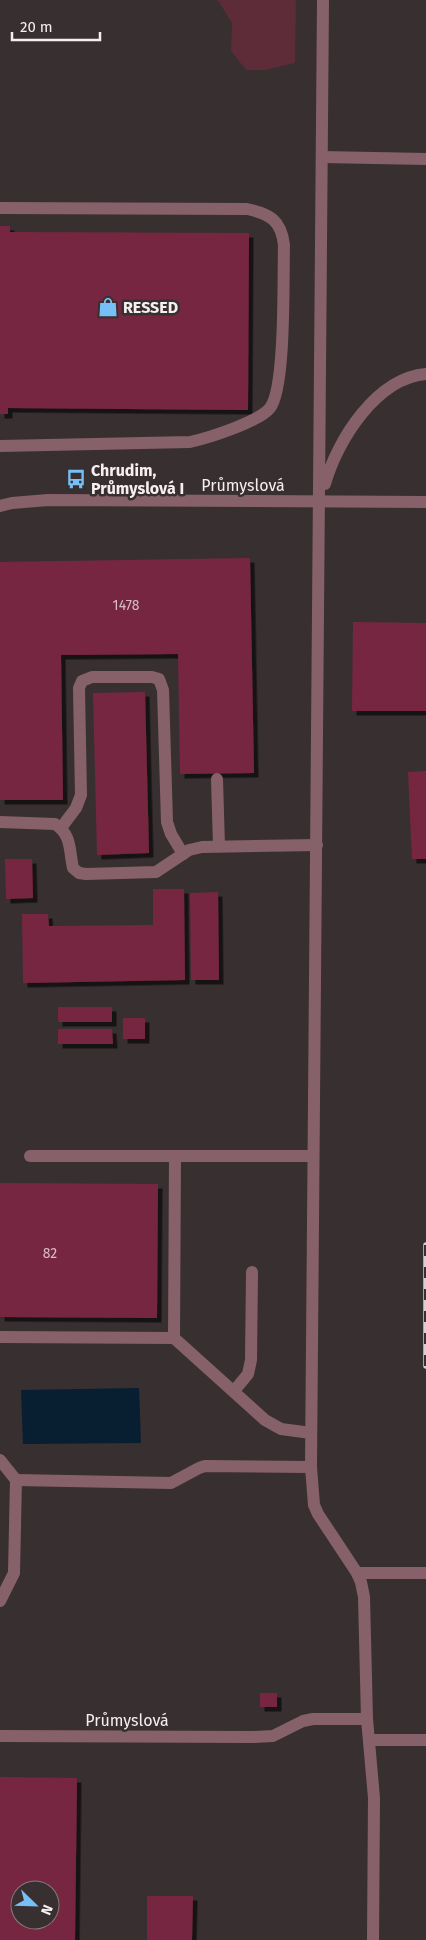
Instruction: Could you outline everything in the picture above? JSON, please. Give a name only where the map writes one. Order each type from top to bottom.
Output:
[{"type":"street","points":[[323,0],[311,1468],[314,1505],[361,1582],[366,1610],[367,1719],[374,1798],[373,1940]]},
{"type":"street","points":[[322,158],[426,159]]},
{"type":"street","points":[[0,208],[247,209],[268,215],[278,224],[284,245],[280,373],[276,399],[264,414],[203,440],[190,442],[0,446]]},
{"type":"street","points":[[320,501],[339,446],[361,416],[391,386],[401,380],[426,374]]},
{"type":"street","name":"Průmyslová","points":[[0,506],[48,500],[426,502]]},
{"type":"street","points":[[61,828],[76,808],[81,795],[79,688],[82,681],[92,677],[152,677],[159,679],[163,690],[167,822],[171,834],[183,854]]},
{"type":"street","points":[[217,779],[218,846]]},
{"type":"street","points":[[0,822],[47,822],[55,824],[61,828],[69,839],[73,868],[80,873],[156,872],[183,854],[202,847],[317,844]]},
{"type":"street","points":[[30,1156],[313,1156]]},
{"type":"street","points":[[174,1338],[175,1157]]},
{"type":"street","points":[[234,1391],[248,1374],[251,1360],[252,1272]]},
{"type":"street","points":[[0,1336],[174,1338],[273,1425],[281,1429],[311,1433]]},
{"type":"street","points":[[0,1460],[16,1480],[14,1572],[0,1601]]},
{"type":"street","points":[[16,1480],[172,1483],[205,1466],[311,1468]]},
{"type":"street","points":[[356,1573],[426,1573]]},
{"type":"street","name":"Průmyslová","points":[[0,1736],[253,1737],[273,1736],[303,1721],[312,1719],[367,1719]]},
{"type":"street","points":[[369,1740],[426,1740]]},
{"type":"shaded area","points":[[216,0],[296,0],[295,63],[265,70],[246,70],[231,51],[232,23]]},
{"type":"water","points":[[139,1388],[141,1443],[23,1444],[21,1390]]},
{"type":"building","points":[[0,226],[10,226],[10,232],[249,233],[248,410],[8,408],[8,414],[0,414]]},
{"type":"building","points":[[250,558],[254,773],[180,774],[178,654],[61,655],[63,800],[0,800],[0,562]]},
{"type":"building","points":[[353,622],[426,623],[426,711],[352,711]]},
{"type":"building","points":[[145,692],[149,853],[97,855],[93,693]]},
{"type":"building","points":[[426,771],[426,859],[412,859],[408,772]]},
{"type":"building","points":[[5,859],[32,859],[33,898],[6,899]]},
{"type":"building","points":[[153,889],[184,889],[185,980],[23,983],[22,914],[48,914],[49,926],[153,925]]},
{"type":"building","points":[[218,892],[219,980],[191,980],[190,893]]},
{"type":"building","points":[[58,1007],[112,1007],[112,1022],[58,1022]]},
{"type":"building","points":[[123,1018],[145,1018],[145,1039],[123,1039]]},
{"type":"building","points":[[58,1029],[112,1029],[113,1044],[58,1044]]},
{"type":"building","points":[[0,1183],[158,1184],[157,1318],[0,1317]]},
{"type":"building","points":[[260,1693],[277,1693],[277,1707],[260,1707]]},
{"type":"building","points":[[0,1777],[77,1778],[75,1940],[0,1940]]},
{"type":"building","points":[[147,1896],[193,1896],[192,1940],[147,1940]]},
{"type":"railway","points":[[426,1245],[426,1366]]},
{"type":"place","name":"RESSED","points":[[108,307]]},
{"type":"place","name":"Chrudim, Průmyslová I","points":[[76,479]]}]
